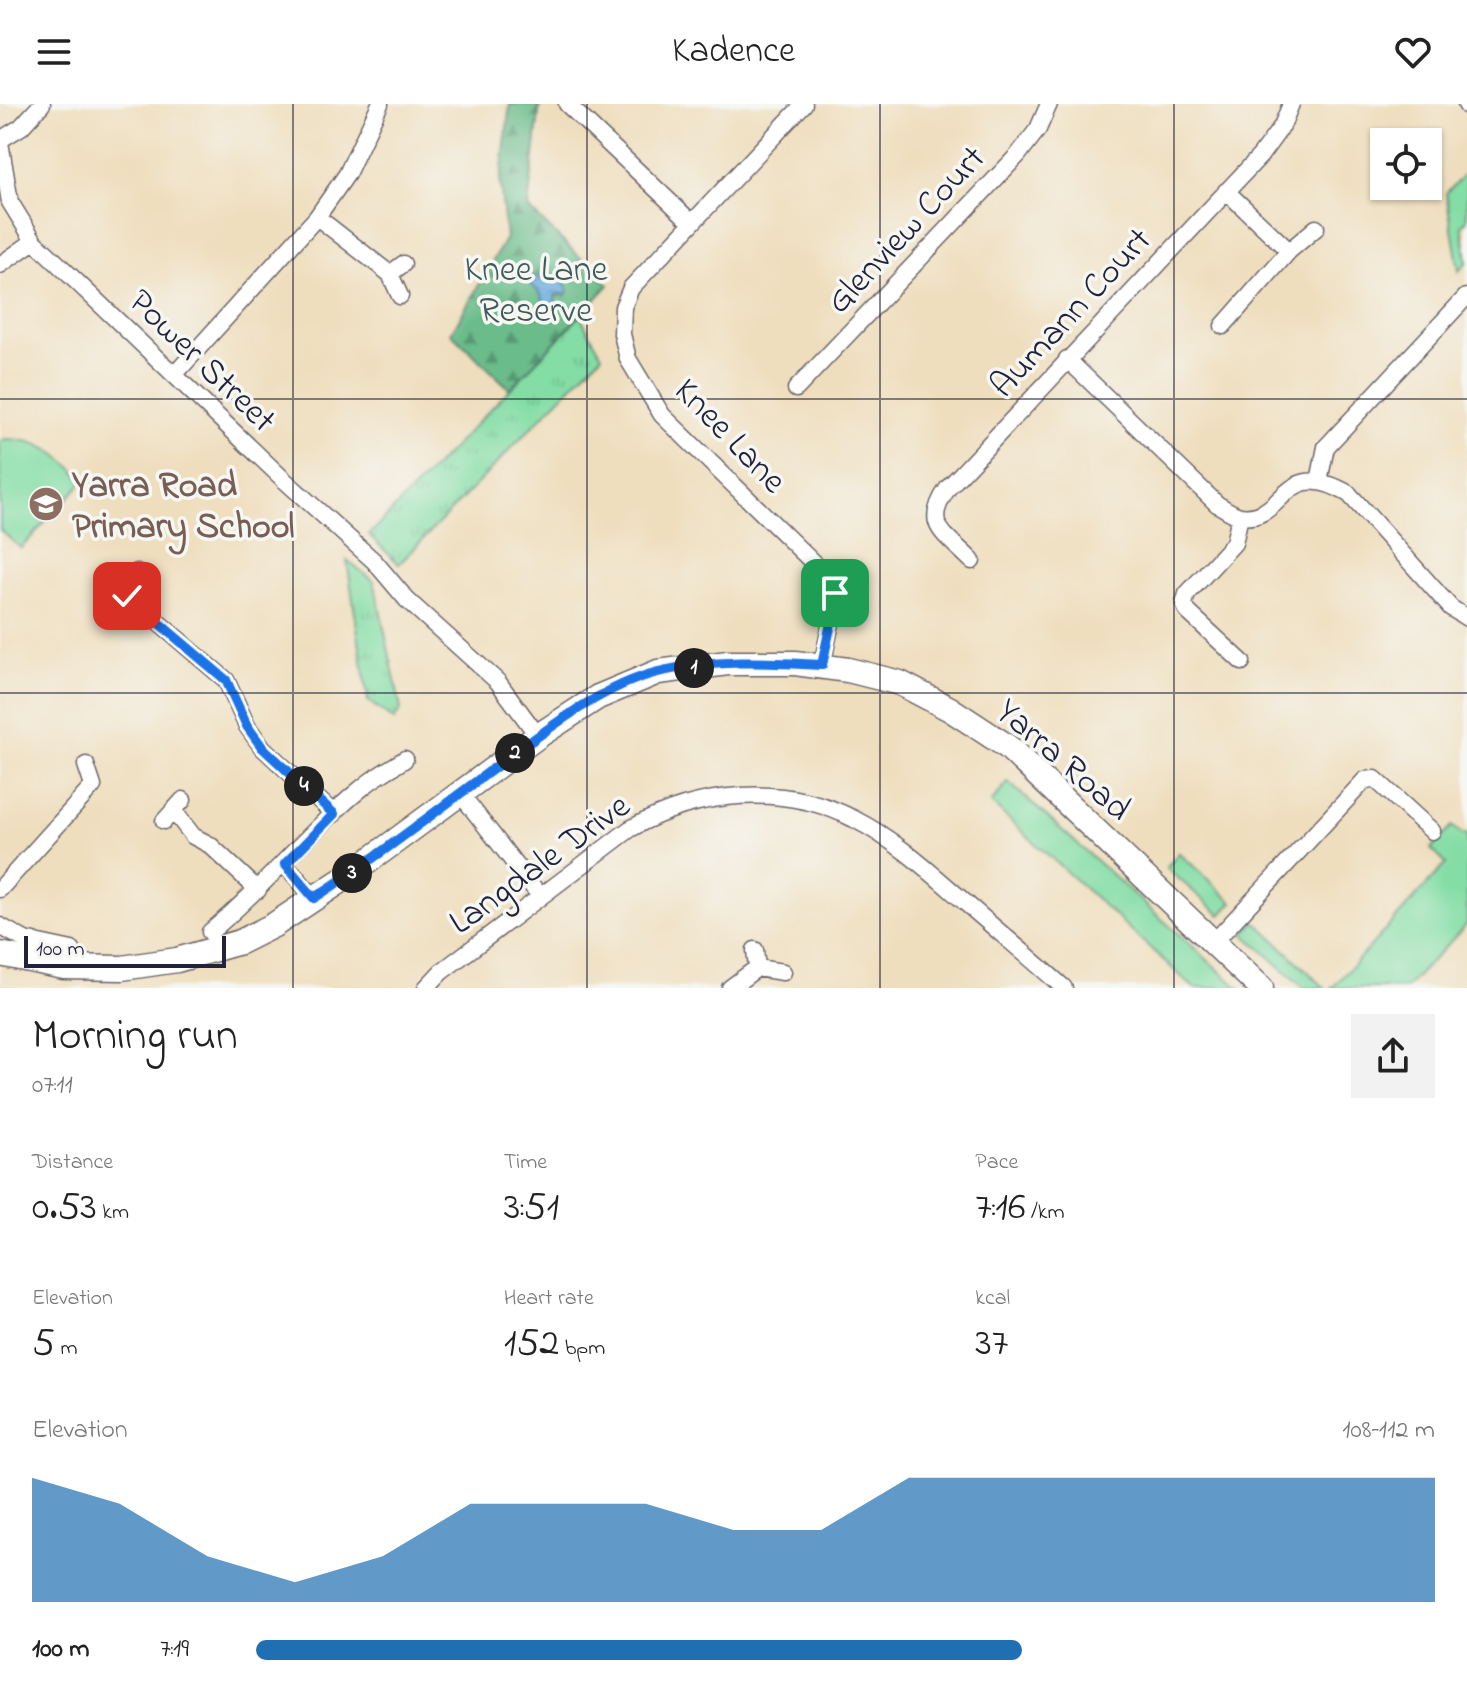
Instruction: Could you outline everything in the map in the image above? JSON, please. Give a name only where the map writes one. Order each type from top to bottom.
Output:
[{"type":"main road","name":"Yarra Road","points":[[0,954],[64,967],[122,968],[155,964],[240,942],[274,925],[348,876],[538,736],[598,697],[658,672],[728,663],[822,665],[900,683],[950,709],[1008,747],[1261,988]]},
{"type":"street","points":[[0,141],[21,127],[42,104]]},
{"type":"street","points":[[175,374],[317,217],[347,174],[380,104]]},
{"type":"street","name":"Knee Lane","points":[[804,104],[631,288],[622,320],[622,334],[628,359],[641,384],[669,423],[833,582],[835,604],[822,665]]},
{"type":"street","name":"Glenview Court","points":[[796,389],[1018,155],[1038,129],[1049,104]]},
{"type":"street","name":"Aumann Court","points":[[972,561],[940,529],[934,516],[937,504],[948,488],[1271,142],[1291,104]]},
{"type":"street","points":[[570,105],[691,222]]},
{"type":"street","name":"Power Street","points":[[0,141],[10,202],[34,241],[282,478],[374,561],[407,600],[498,682],[538,736]]},
{"type":"street","points":[[1226,191],[1289,251]]},
{"type":"street","points":[[317,217],[397,269],[400,296]]},
{"type":"street","points":[[1223,326],[1289,251],[1316,228]]},
{"type":"street","points":[[0,265],[34,241]]},
{"type":"street","points":[[1319,481],[1326,447],[1466,297]]},
{"type":"street","points":[[1067,359],[1217,504],[1240,516],[1257,514],[1267,510],[1290,487],[1306,480],[1333,484],[1349,494],[1451,608],[1467,618]]},
{"type":"street","points":[[1240,516],[1234,543],[1187,594],[1184,604],[1188,612],[1242,662]]},
{"type":"street","points":[[106,607],[127,596],[137,572]]},
{"type":"street","points":[[127,596],[226,680],[247,726],[262,747],[334,814]]},
{"type":"street","points":[[210,932],[258,890],[334,814],[369,783],[405,759]]},
{"type":"street","points":[[0,889],[93,786],[86,765]]},
{"type":"street","points":[[1213,943],[1365,780],[1375,779],[1432,831]]},
{"type":"street","points":[[460,793],[540,896]]},
{"type":"street","name":"Langdale Drive","points":[[426,988],[441,972],[618,837],[663,812],[692,803],[722,797],[758,796],[823,806],[875,831],[913,858],[1064,988]]},
{"type":"street","points":[[173,810],[193,836],[210,845],[258,890]]},
{"type":"street","points":[[285,864],[314,898]]},
{"type":"street","points":[[0,926],[25,940],[72,950]]},
{"type":"street","points":[[755,950],[757,968]]},
{"type":"street","points":[[730,988],[757,968],[783,972]]},
{"type":"green space","name":"Knee Lane Reserve","points":[[510,104],[540,104],[528,208],[609,285],[510,389],[451,333],[506,238],[500,183]]},
{"type":"green space","points":[[1467,171],[1467,220],[1462,225],[1467,262],[1459,271],[1446,193]]},
{"type":"green space","points":[[580,316],[602,355],[399,564],[369,535]]},
{"type":"green space","points":[[0,441],[29,442],[50,450],[84,481],[21,548],[0,530]]},
{"type":"green space","points":[[347,560],[374,581],[401,709],[394,720],[368,701]]},
{"type":"green space","points":[[1008,782],[1239,988],[1194,988],[991,803]]},
{"type":"green space","points":[[1452,826],[1463,835],[1467,834],[1467,924],[1406,988],[1332,988],[1446,864],[1431,849]]},
{"type":"green space","points":[[1179,853],[1233,902],[1221,915],[1166,868]]},
{"type":"green space","points":[[1255,921],[1325,988],[1304,988],[1244,934]]},
{"type":"water","points":[[561,273],[568,291],[566,295],[560,293],[555,296],[555,306],[545,303],[539,292],[526,281],[534,276],[547,280]]},
{"type":"place","name":"Yarra Road Primary School","points":[[46,504]]},
{"type":"route","points":[[127,596],[226,680],[247,726],[262,747],[334,814],[285,864],[314,898],[538,736],[598,697],[658,672],[728,663],[822,665],[835,593]]}]
